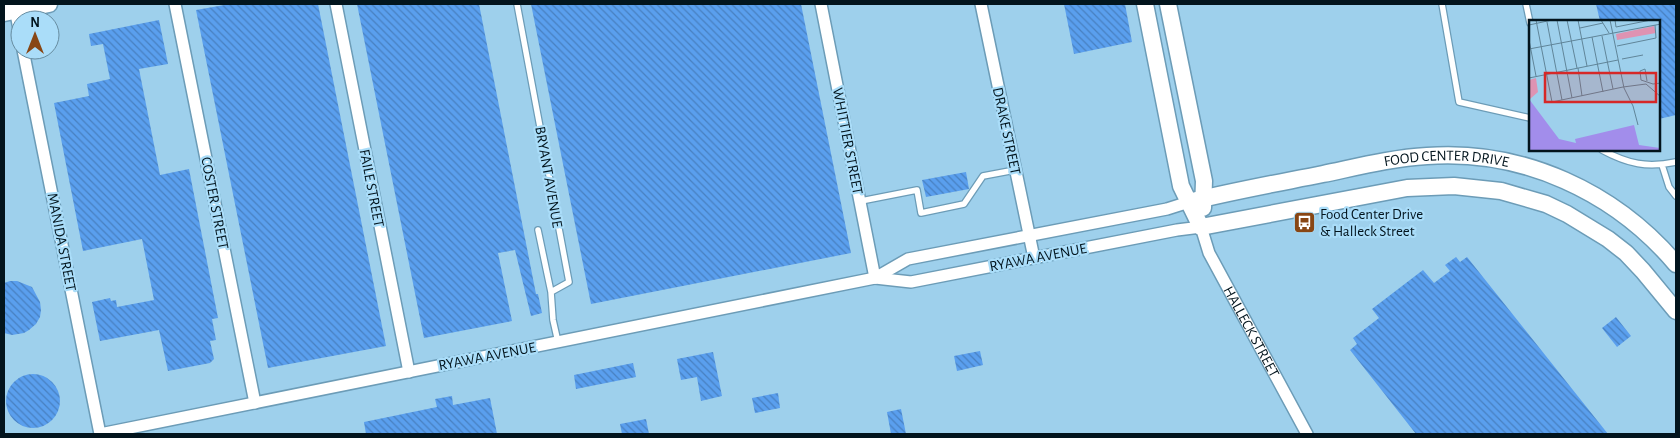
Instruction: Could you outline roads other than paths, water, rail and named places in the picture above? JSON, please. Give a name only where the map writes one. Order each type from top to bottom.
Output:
[{"type":"main road","points":[[11,9],[50,4]]},
{"type":"main road","points":[[1144,4],[1181,186],[1196,201]]},
{"type":"main road","points":[[1168,4],[1204,181],[1196,201],[1201,227]]},
{"type":"main road","name":"FOOD CENTER DRIVE","points":[[1196,201],[1402,159],[1446,155],[1481,158],[1532,168],[1582,188],[1625,215],[1647,232],[1676,264]]},
{"type":"main road","name":"FOOD CENTER DRIVE","points":[[1201,227],[1406,188],[1454,186],[1501,191],[1524,197],[1560,211],[1608,239],[1643,270],[1676,311]]},
{"type":"street","name":"COSTER STREET","points":[[175,4],[255,402]]},
{"type":"street","name":"FAILE STREET","points":[[336,4],[409,372]]},
{"type":"street","name":"WHITTIER STREET","points":[[821,4],[875,278]]},
{"type":"street","name":"DRAKE STREET","points":[[981,4],[1034,258]]},
{"type":"street","name":"MANIDA STREET","points":[[25,60],[100,434]]},
{"type":"street","name":"RYAWA AVENUE","points":[[100,434],[875,278],[908,260],[1167,209],[1196,201]]},
{"type":"street","name":"RYAWA AVENUE","points":[[875,278],[911,282],[1177,230],[1201,227]]},
{"type":"street","name":"HALLECK STREET","points":[[1201,227],[1209,253],[1306,434]]},
{"type":"lane","name":"BRYANT AVENUE","points":[[517,4],[569,282],[551,292]]},
{"type":"lane","points":[[1442,4],[1459,102],[1529,118]]},
{"type":"lane","points":[[1526,4],[1529,20]]},
{"type":"lane","points":[[1604,151],[1629,162],[1645,166],[1676,162]]},
{"type":"lane","points":[[1662,165],[1669,187],[1676,196]]},
{"type":"lane","points":[[860,201],[917,190],[921,213],[964,204],[983,176],[1015,170]]},
{"type":"lane","points":[[538,230],[551,292],[558,342]]},
{"type":"place","name":"Food Center Drive & Halleck Street","points":[[1304,223]]}]
